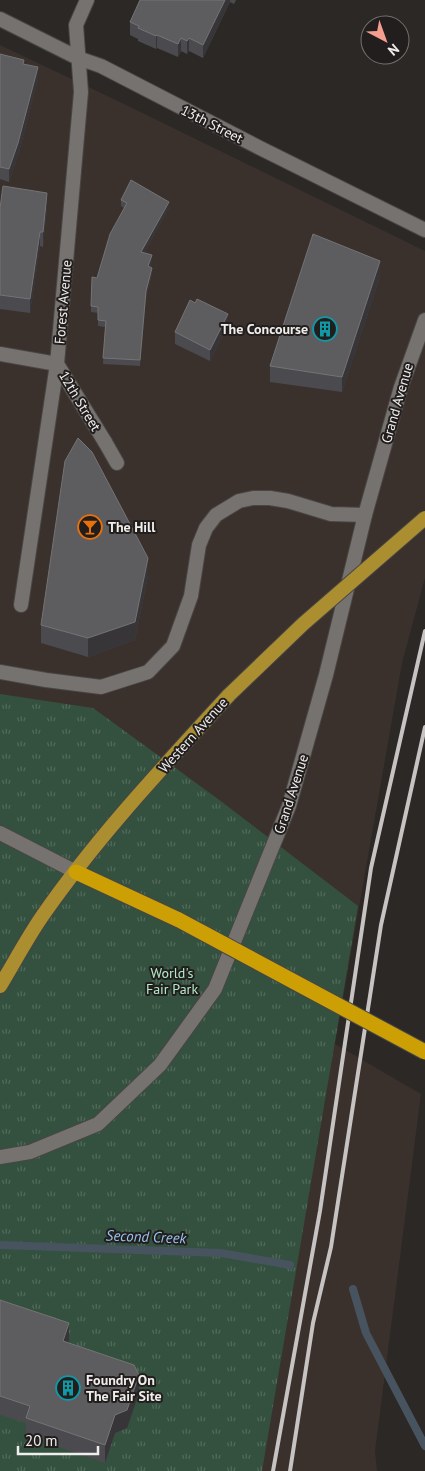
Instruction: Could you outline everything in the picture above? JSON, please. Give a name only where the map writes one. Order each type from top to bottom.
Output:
[{"type":"highway","points":[[76,872],[178,920],[425,1052]]},
{"type":"main road","name":"Western Avenue","points":[[0,986],[43,916],[129,805],[229,695],[303,624],[425,518]]},
{"type":"street","name":"Forest Avenue","points":[[21,605],[57,364],[81,92],[76,24],[88,0]]},
{"type":"street","name":"13th Street","points":[[0,19],[78,58],[101,66],[425,230]]},
{"type":"street","name":"Grand Avenue","points":[[0,1157],[30,1152],[98,1124],[160,1065],[214,989],[289,806],[326,675],[365,515],[401,387],[425,320]]},
{"type":"street","name":"12th Street","points":[[0,354],[57,364],[117,463]]},
{"type":"street","points":[[0,672],[101,687],[148,672],[173,646],[191,596],[199,545],[206,528],[216,515],[239,501],[253,498],[270,498],[288,501],[331,514],[365,515]]},
{"type":"street","points":[[0,833],[76,872]]},
{"type":"shaded area","points":[[0,45],[425,251],[425,578],[402,663],[335,1044],[421,1094],[375,1451],[377,1471],[0,1471]]},
{"type":"green space","name":"World's Fair Park","points":[[0,694],[93,708],[218,799],[358,906],[262,1471],[0,1471]]},
{"type":"building","points":[[140,0],[225,0],[203,45],[189,38],[187,41],[181,38],[178,44],[138,28],[139,26],[130,22]]},
{"type":"building","points":[[0,54],[24,60],[23,64],[38,67],[18,143],[9,169],[0,167]]},
{"type":"building","points":[[131,180],[169,202],[141,252],[152,255],[148,266],[152,268],[146,291],[140,360],[103,358],[106,321],[98,320],[98,307],[91,306],[92,277],[97,278],[110,234],[127,203],[121,200]]},
{"type":"building","points":[[3,186],[47,193],[43,232],[40,232],[30,299],[0,295],[0,208]]},
{"type":"building","name":"The Concourse","points":[[313,234],[380,261],[342,377],[270,366]]},
{"type":"building","points":[[197,299],[228,314],[210,350],[175,332],[190,300],[195,303]]},
{"type":"building","name":"The Hill","points":[[78,438],[92,452],[148,558],[135,622],[88,638],[41,625],[65,461]]},
{"type":"building","name":"Foundry On The Fair Site","points":[[0,1300],[69,1323],[63,1341],[134,1365],[139,1375],[127,1410],[115,1415],[105,1445],[26,1418],[30,1406],[0,1396]]},
{"type":"waterway","name":"Second Creek","points":[[0,1245],[221,1253],[290,1265]]},
{"type":"waterway","name":"Second Creek","points":[[353,1289],[366,1333],[425,1446]]},
{"type":"railway","points":[[273,1471],[320,1211],[371,868],[425,631]]},
{"type":"railway","points":[[290,1471],[313,1323],[331,1247],[381,925],[425,727]]},
{"type":"place","name":"The Concourse","points":[[325,329]]},
{"type":"place","name":"The Hill","points":[[90,527]]},
{"type":"place","name":"Foundry On The Fair Site","points":[[68,1388]]}]
